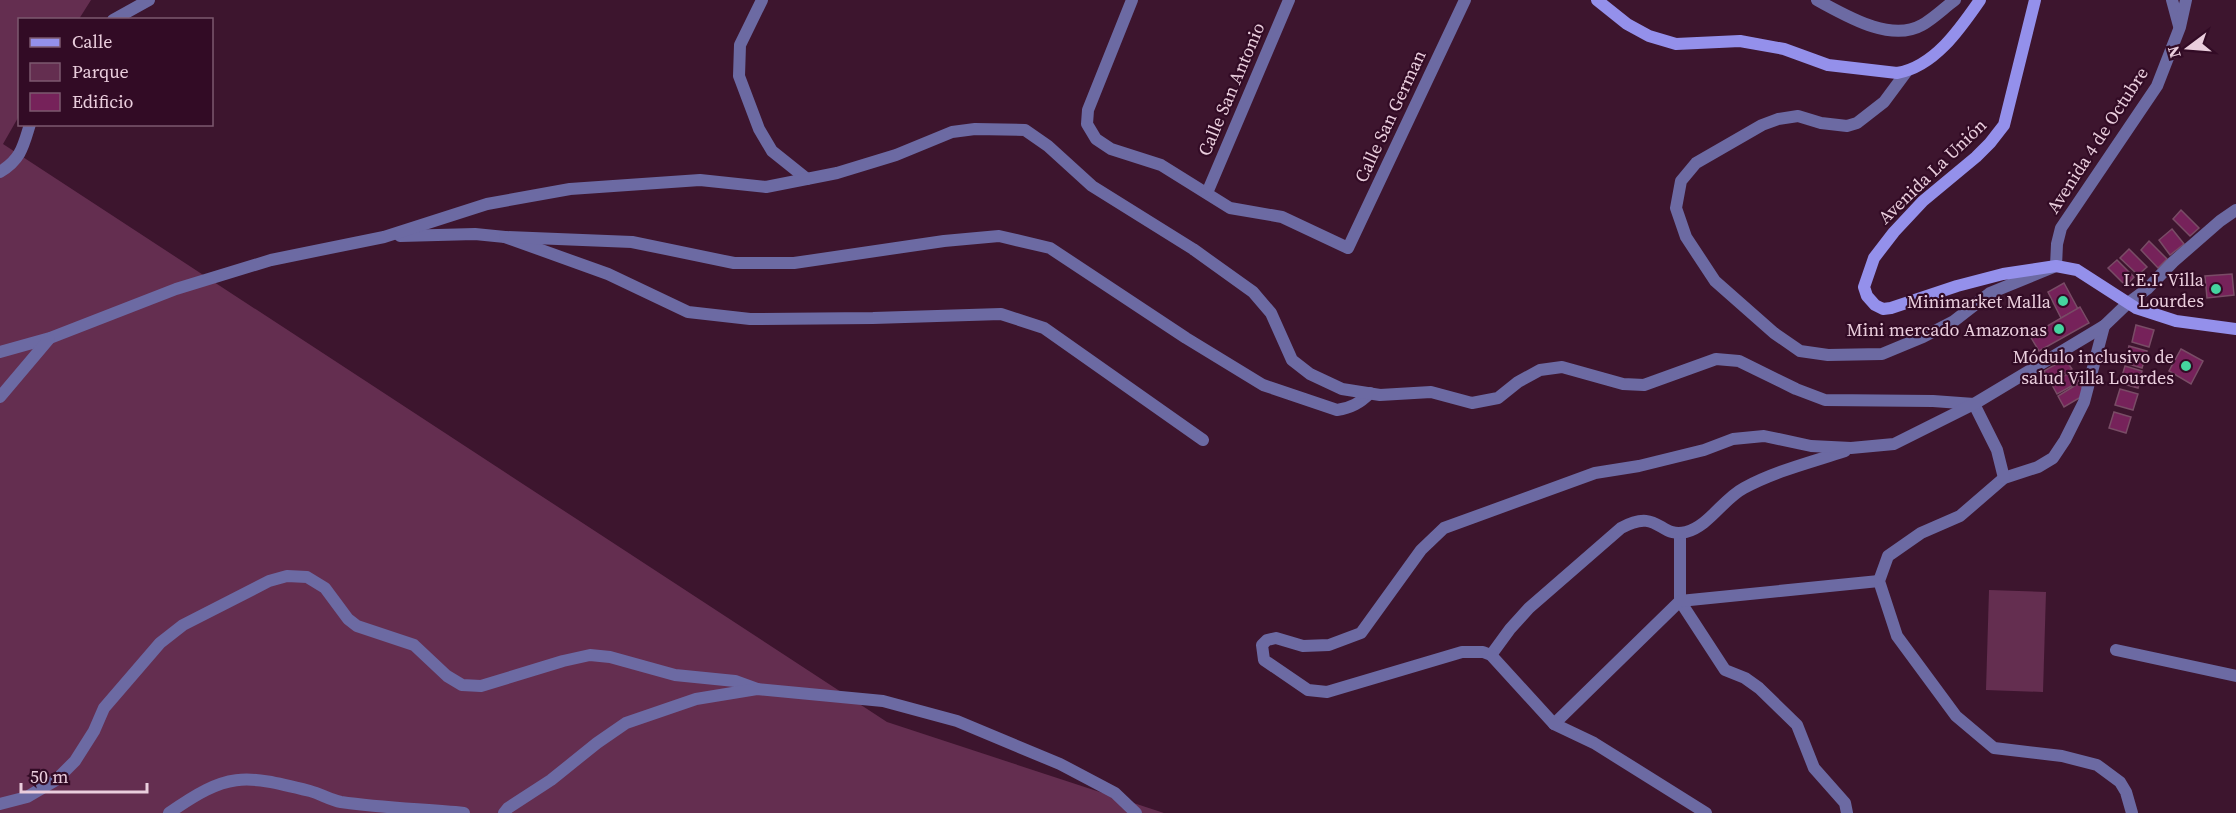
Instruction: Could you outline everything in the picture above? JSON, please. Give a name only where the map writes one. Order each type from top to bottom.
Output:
[{"type":"main road","points":[[1597,0],[1627,24],[1649,36],[1676,44],[1740,41],[1784,49],[1839,67],[1897,73],[1924,63],[1959,31],[1980,0]]},
{"type":"main road","name":"Avenida La Unión","points":[[2035,0],[2004,124],[1990,143],[1923,201],[1894,232],[1874,258],[1864,287],[1867,297],[1883,309],[1891,308],[2002,274],[2056,267],[2077,270],[2136,308],[2176,321],[2236,329]]},
{"type":"street","points":[[117,18],[149,0]]},
{"type":"street","points":[[762,0],[740,45],[739,76],[759,129],[772,151],[807,179]]},
{"type":"street","points":[[1132,0],[1088,110],[1087,124],[1096,139],[1111,149],[1161,165],[1207,193]]},
{"type":"street","name":"Calle San Antonio","points":[[1207,193],[1289,0]]},
{"type":"street","name":"Calle San German","points":[[1207,193],[1230,208],[1282,217],[1348,248],[1465,0]]},
{"type":"street","points":[[1817,0],[1853,19],[1890,31],[1907,31],[1922,25],[1955,0]]},
{"type":"street","points":[[2172,0],[2180,27]]},
{"type":"street","name":"Avenida 4 de Octubre","points":[[2056,267],[2057,244],[2061,228],[2157,86],[2180,27],[2186,0]]},
{"type":"street","points":[[1907,71],[1884,102],[1857,123],[1847,126],[1821,123],[1798,116],[1778,119],[1762,125],[1696,164],[1681,181],[1676,208],[1686,237],[1715,282],[1774,333],[1800,351],[1828,355],[1882,354],[1923,337],[1953,321],[1990,294],[2056,267]]},
{"type":"street","points":[[0,172],[13,164],[22,151],[29,126]]},
{"type":"street","points":[[0,352],[50,338],[197,282],[271,260],[384,237],[487,204],[570,189],[700,180],[766,188],[837,173],[896,155],[952,132],[975,129],[1026,130],[1048,146],[1092,186],[1192,249],[1253,292],[1271,313],[1293,360],[1310,374],[1342,389],[1380,395],[1431,392],[1465,402],[1485,402],[1498,398],[1518,382],[1540,370],[1562,367],[1623,384],[1644,385],[1716,359],[1739,361],[1796,389],[1825,400],[1933,401],[1974,404]]},
{"type":"street","points":[[1706,813],[1594,742],[1554,724],[1491,655],[1483,652],[1462,652],[1327,692],[1308,690],[1264,660],[1262,645],[1267,640],[1276,638],[1303,646],[1329,645],[1361,633],[1421,550],[1444,528],[1595,473],[1639,466],[1704,450],[1733,440],[1764,436],[1811,446],[1851,448],[1894,444],[1974,404],[2104,326],[2147,289],[2188,248],[2236,210]]},
{"type":"street","points":[[384,237],[475,234],[632,242],[734,263],[794,263],[944,241],[999,236],[1050,248],[1186,338],[1263,385],[1337,410],[1349,409],[1370,393]]},
{"type":"street","points":[[505,237],[608,274],[688,312],[750,319],[1002,314],[1044,328],[1203,440]]},
{"type":"street","points":[[2104,326],[2084,402],[2053,458],[2038,467],[2004,478],[1960,516],[1922,533],[1888,556],[1879,581],[1897,636],[1956,716],[1994,748],[2062,756],[2097,765],[2120,782],[2126,792],[2132,813]]},
{"type":"street","points":[[0,397],[50,338]]},
{"type":"street","points":[[1974,404],[1997,450],[2004,478]]},
{"type":"street","points":[[1491,655],[1528,608],[1622,528],[1635,521],[1649,520],[1664,529],[1680,534],[1695,530],[1727,500],[1744,488],[1851,448]]},
{"type":"street","points":[[1680,534],[1680,601],[1725,670],[1745,678],[1759,688],[1797,725],[1814,768],[1845,803],[1847,813]]},
{"type":"street","points":[[0,804],[27,797],[56,780],[75,760],[94,731],[104,708],[160,644],[183,625],[269,581],[287,576],[307,577],[326,588],[348,619],[357,626],[414,645],[447,676],[462,685],[481,686],[590,655],[610,657],[675,675],[735,681],[758,689],[884,701],[957,721],[1060,764],[1115,793],[1136,813]]},
{"type":"street","points":[[1554,724],[1680,601],[1879,581]]},
{"type":"street","points":[[2116,650],[2236,676]]},
{"type":"street","points":[[504,813],[626,723],[696,699],[758,689]]},
{"type":"street","points":[[169,813],[201,791],[224,782],[246,779],[267,781],[314,792],[338,801],[464,813]]},
{"type":"green space","points":[[0,0],[91,0],[80,18],[18,18],[18,118],[3,144],[887,722],[1164,813],[0,813]]},
{"type":"green space","points":[[1989,590],[2046,592],[2043,692],[1986,690]]},
{"type":"building","points":[[2181,210],[2199,228],[2190,236],[2173,219]]},
{"type":"building","points":[[2172,229],[2184,244],[2170,255],[2159,240]]},
{"type":"building","points":[[2149,241],[2167,259],[2158,268],[2141,250]]},
{"type":"building","points":[[2129,249],[2147,267],[2138,275],[2120,258]]},
{"type":"building","points":[[2117,260],[2134,277],[2126,286],[2108,268]]},
{"type":"building","points":[[2232,274],[2234,295],[2207,298],[2205,276]]},
{"type":"building","name":"Minimarket Malla","points":[[2064,283],[2078,309],[2061,318],[2048,292]]},
{"type":"building","name":"Mini mercado Amazonas","points":[[2080,307],[2089,323],[2039,351],[2030,336]]},
{"type":"building","points":[[2136,325],[2154,330],[2149,347],[2132,342]]},
{"type":"building","points":[[2129,346],[2147,351],[2142,368],[2125,363]]},
{"type":"building","name":"Módulo inclusivo de salud Villa Lourdes","points":[[2181,349],[2203,361],[2191,384],[2169,371]]},
{"type":"building","points":[[2065,359],[2072,369],[2050,382],[2044,371]]},
{"type":"building","points":[[2125,366],[2142,371],[2138,388],[2120,383]]},
{"type":"building","points":[[2073,371],[2079,382],[2057,394],[2051,383]]},
{"type":"building","points":[[2079,383],[2086,394],[2064,407],[2058,396]]},
{"type":"building","points":[[2120,389],[2138,394],[2133,410],[2115,405]]},
{"type":"building","points":[[2114,412],[2131,417],[2126,433],[2109,428]]},
{"type":"place","name":"I.E.I. Villa Lourdes","points":[[2216,289]]},
{"type":"place","name":"Minimarket Malla","points":[[2063,301]]},
{"type":"place","name":"Mini mercado Amazonas","points":[[2059,329]]},
{"type":"place","name":"Módulo inclusivo de salud Villa Lourdes","points":[[2186,366]]}]
